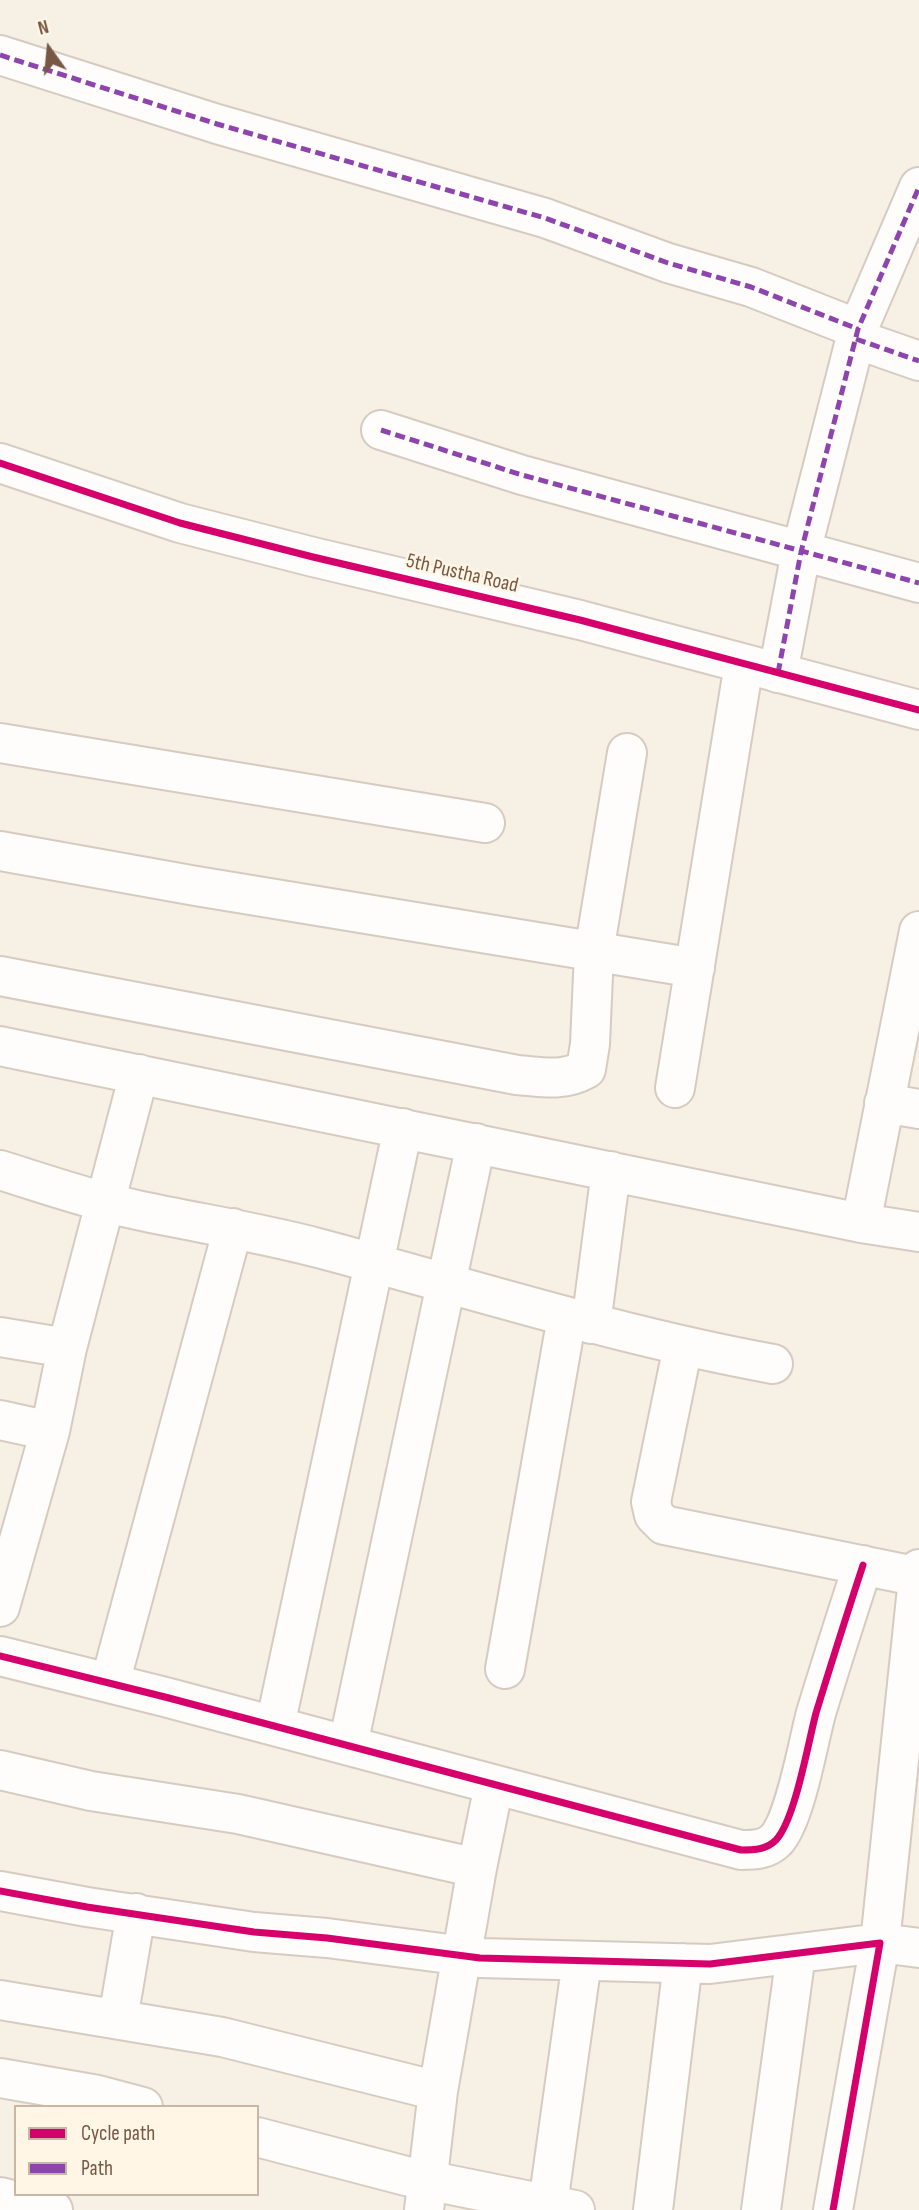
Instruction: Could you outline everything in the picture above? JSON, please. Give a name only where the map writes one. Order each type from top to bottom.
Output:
[{"type":"street","points":[[0,55],[217,124],[545,218],[668,262],[751,287],[919,361]]},
{"type":"street","points":[[675,1088],[695,968],[761,668],[801,552],[857,334],[919,187]]},
{"type":"street","points":[[381,430],[522,475],[919,583]]},
{"type":"street","name":"5th Pustha Road","points":[[0,463],[180,523],[580,620],[919,710]]},
{"type":"street","points":[[0,743],[485,823]]},
{"type":"street","points":[[0,976],[517,1074],[551,1078],[572,1077],[586,1069],[590,1044],[594,952],[627,753]]},
{"type":"street","points":[[0,851],[695,968]]},
{"type":"street","points":[[861,1223],[901,1106],[919,931]]},
{"type":"street","points":[[0,1046],[861,1223],[919,1232]]},
{"type":"street","points":[[0,1607],[50,1431],[67,1348],[139,1074]]},
{"type":"street","points":[[275,1726],[403,1128]]},
{"type":"street","points":[[348,1745],[475,1143]]},
{"type":"street","points":[[0,1170],[135,1210],[233,1228],[445,1281],[579,1320],[683,1346],[774,1364]]},
{"type":"street","points":[[505,1669],[611,1171]]},
{"type":"street","points":[[110,1683],[233,1228]]},
{"type":"street","points":[[0,1337],[67,1348]]},
{"type":"street","points":[[683,1346],[651,1502],[654,1515],[664,1525],[919,1577]]},
{"type":"street","points":[[0,1420],[50,1431]]},
{"type":"street","points":[[0,1656],[741,1850],[760,1850],[774,1842],[784,1829],[815,1717],[863,1565]]},
{"type":"street","points":[[833,2210],[880,1943],[919,1569]]},
{"type":"street","points":[[0,1770],[91,1791],[238,1814],[477,1868]]},
{"type":"street","points":[[426,2195],[438,2091],[494,1785]]},
{"type":"street","points":[[0,1891],[254,1932],[327,1938],[480,1958],[710,1964],[880,1943],[919,1948]]},
{"type":"street","points":[[118,2018],[136,1913]]},
{"type":"street","points":[[761,2210],[796,1954]]},
{"type":"street","points":[[259,2138],[426,2195],[562,2207],[582,1961]]},
{"type":"street","points":[[653,2210],[683,1963]]},
{"type":"street","points":[[0,2000],[222,2036],[438,2091]]},
{"type":"street","points":[[0,2078],[98,2095],[136,2105]]},
{"type":"street","points":[[0,2197],[53,2210]]},
{"type":"marked path","points":[[0,55],[217,124],[545,218],[668,263],[751,287],[858,329]]},
{"type":"marked path","points":[[778,673],[801,552],[858,329],[919,187]]},
{"type":"marked path","points":[[856,339],[919,361]]},
{"type":"marked path","points":[[381,430],[522,475],[919,583]]},
{"type":"cycle path","points":[[0,463],[180,523],[580,620],[919,710]]},
{"type":"cycle path","points":[[0,1656],[165,1697],[741,1850],[755,1849],[764,1848],[776,1840],[789,1816],[816,1713],[863,1565]]},
{"type":"cycle path","points":[[0,1891],[254,1932],[327,1938],[480,1958],[710,1964],[880,1943],[833,2210]]}]
